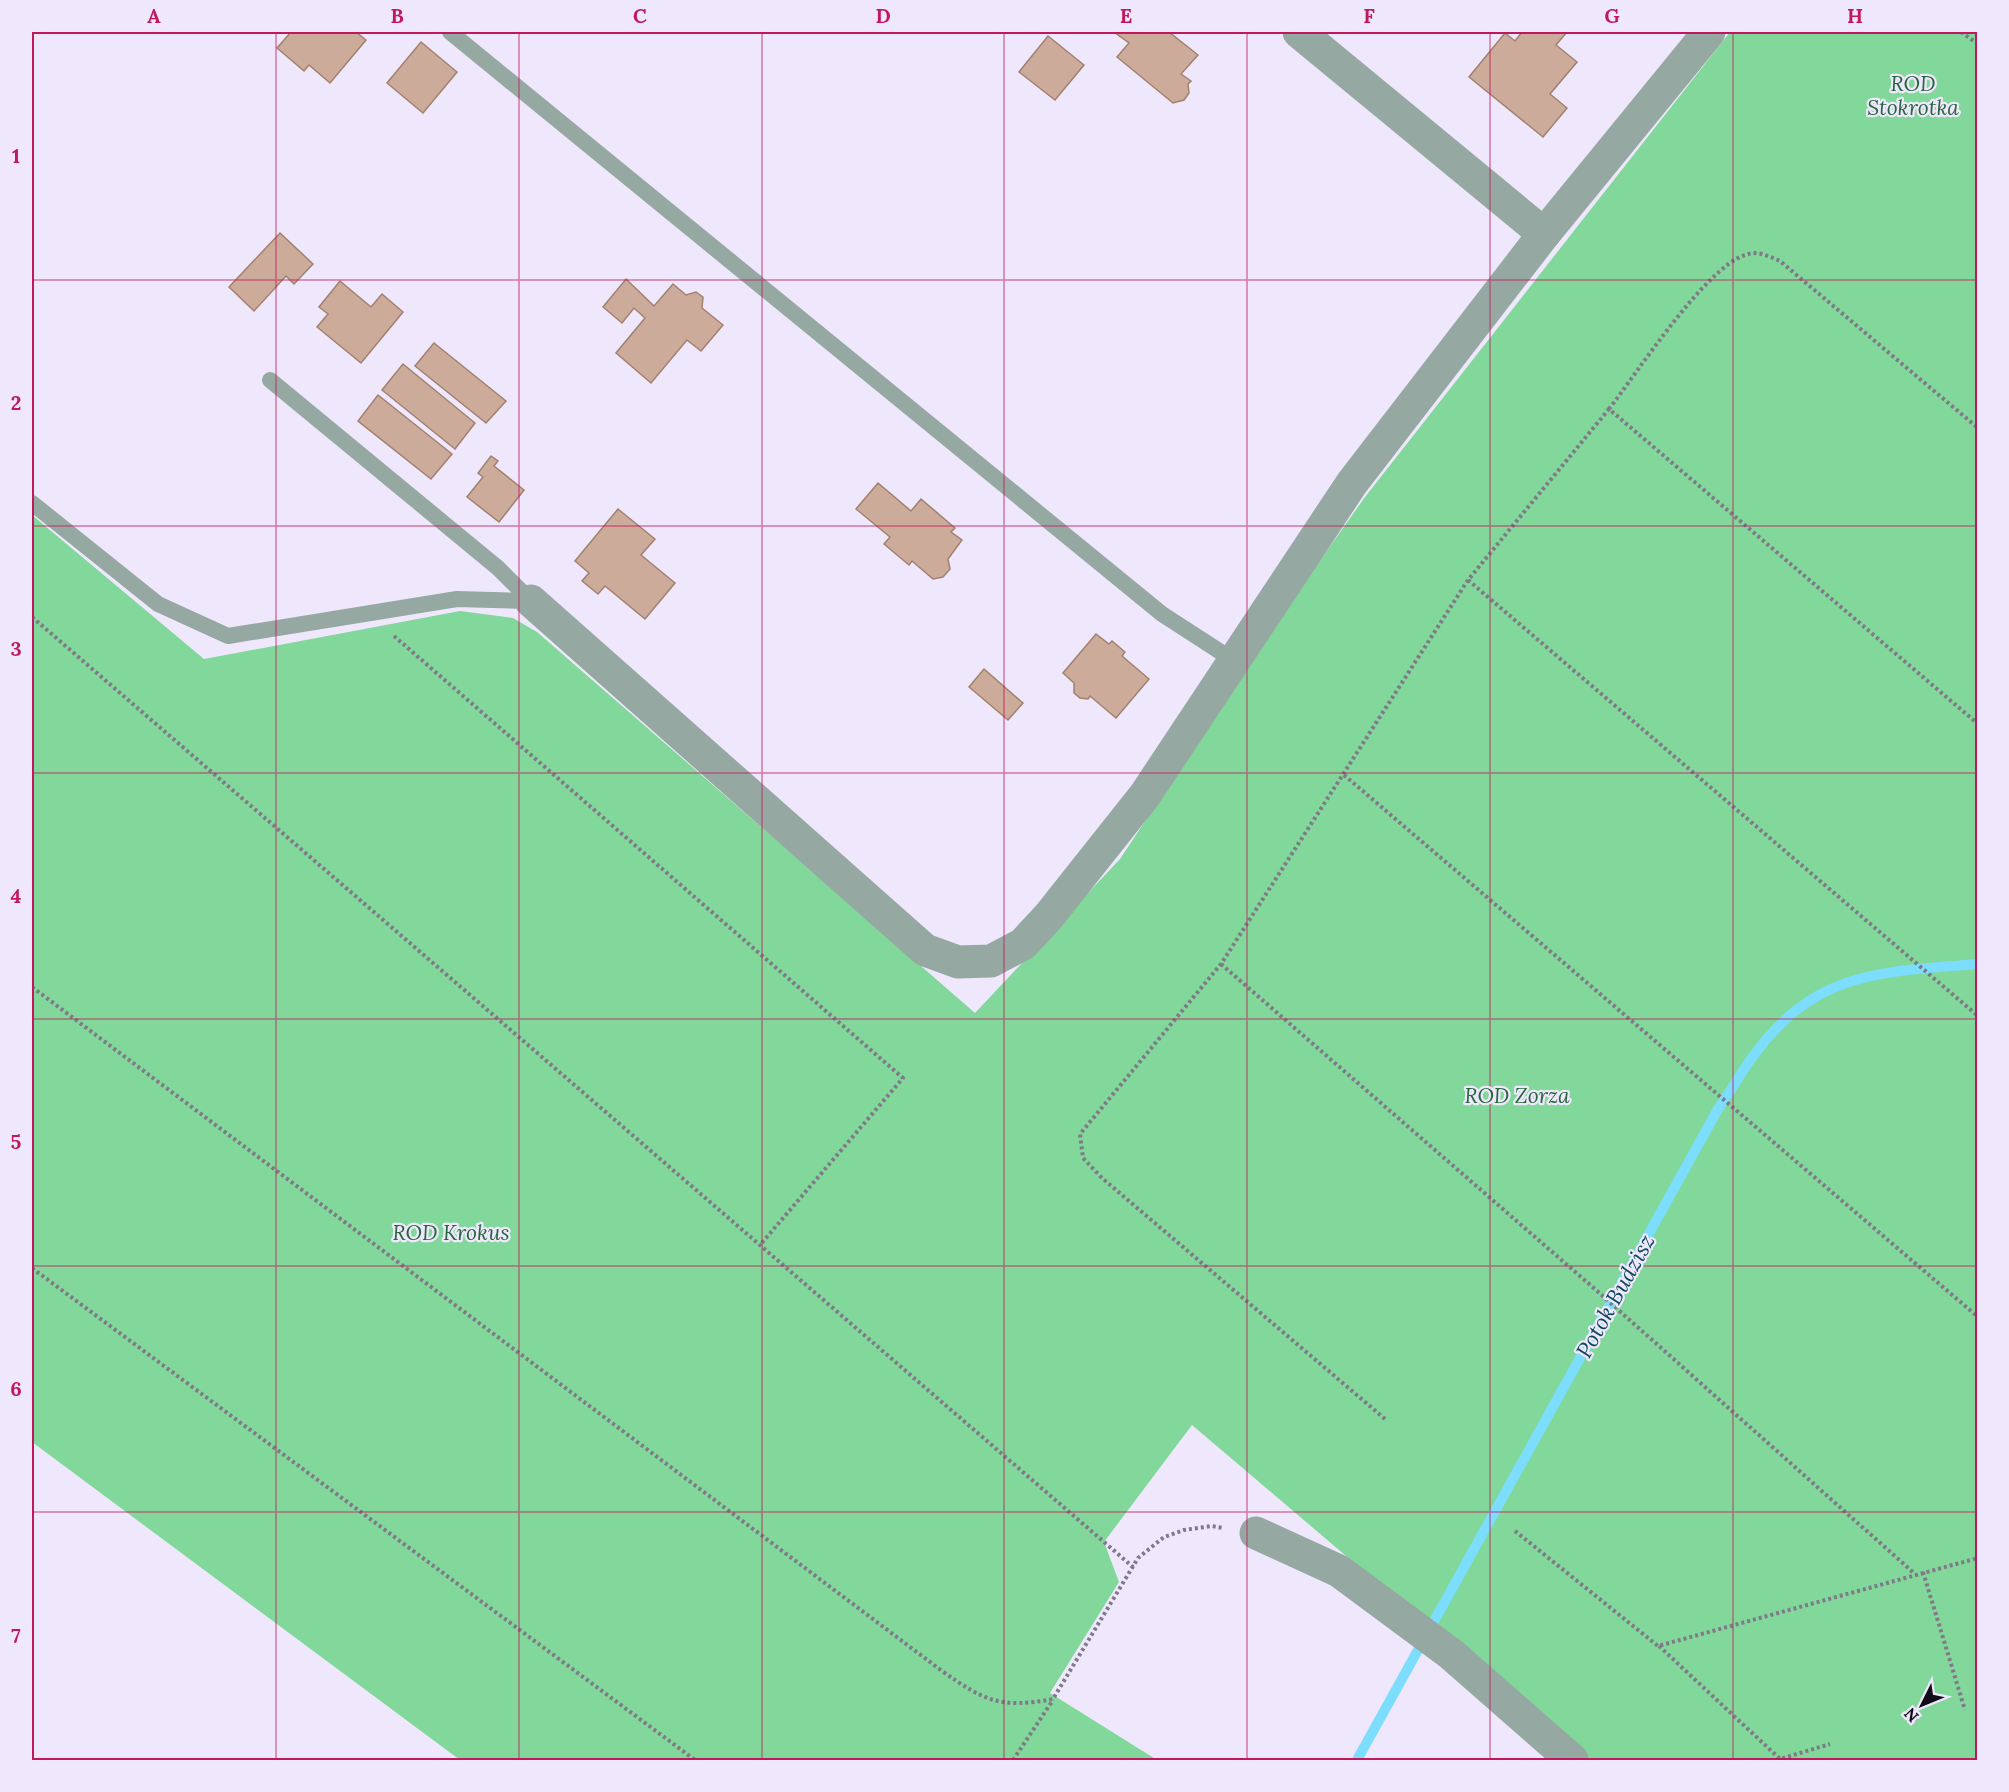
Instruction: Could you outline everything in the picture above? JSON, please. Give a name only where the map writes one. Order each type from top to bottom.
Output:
[{"type":"street","points":[[1299,32],[1544,234]]},
{"type":"street","points":[[531,601],[925,950],[958,962],[991,961],[1023,944],[1049,916],[1145,795],[1352,483],[1544,234],[1709,32]]},
{"type":"street","points":[[1256,1533],[1339,1571],[1451,1654],[1572,1761]]},
{"type":"lane","points":[[450,32],[1162,614],[1233,660]]},
{"type":"lane","points":[[270,380],[498,568],[531,601]]},
{"type":"lane","points":[[32,503],[158,604],[228,636],[457,599],[531,601]]},
{"type":"path","points":[[1961,32],[1977,44]]},
{"type":"path","points":[[1385,1419],[1102,1179],[1083,1158],[1080,1134],[1221,964],[1468,580],[1609,409],[1708,282],[1729,262],[1746,254],[1761,253],[1780,261],[1977,428]]},
{"type":"path","points":[[1609,409],[1977,724]]},
{"type":"path","points":[[1468,580],[1977,1016]]},
{"type":"path","points":[[32,617],[1133,1566]]},
{"type":"path","points":[[391,633],[903,1078],[760,1245]]},
{"type":"path","points":[[1344,775],[1977,1317]]},
{"type":"path","points":[[1221,964],[1596,1290],[1915,1574]]},
{"type":"path","points":[[32,987],[964,1687],[987,1700],[1008,1704],[1053,1699]]},
{"type":"path","points":[[32,1268],[695,1761]]},
{"type":"path","points":[[1013,1761],[1138,1558],[1164,1538],[1184,1530],[1212,1526],[1256,1533]]},
{"type":"path","points":[[1515,1531],[1658,1646],[1780,1759],[1830,1744]]},
{"type":"path","points":[[1658,1646],[1977,1558]]},
{"type":"path","points":[[1923,1572],[1965,1710]]},
{"type":"green space","points":[[1730,32],[1977,32],[1977,1760],[1586,1760],[1192,1425],[1104,1542],[1119,1582],[1050,1693],[1157,1760],[460,1760],[32,1442],[32,515],[204,659],[460,611],[513,618],[537,632],[975,1013],[1120,859],[1292,600],[1365,497]]},
{"type":"building","points":[[291,32],[356,32],[366,40],[330,83],[309,65],[304,71],[277,48]]},
{"type":"building","points":[[1114,32],[1169,32],[1198,55],[1181,74],[1191,81],[1188,84],[1189,93],[1184,100],[1173,103],[1117,57],[1129,43]]},
{"type":"building","points":[[1522,32],[1567,32],[1556,45],[1577,62],[1550,94],[1567,108],[1543,137],[1469,77],[1505,33],[1515,41]]},
{"type":"building","points":[[1048,36],[1084,65],[1055,100],[1019,72]]},
{"type":"building","points":[[421,42],[457,72],[423,113],[387,83]]},
{"type":"building","points":[[280,233],[313,264],[294,284],[286,276],[254,311],[229,287]]},
{"type":"building","points":[[626,279],[654,306],[673,284],[686,295],[696,292],[703,297],[702,308],[723,325],[701,351],[687,340],[651,383],[616,353],[645,318],[634,308],[622,323],[603,307]]},
{"type":"building","points":[[340,281],[371,307],[382,294],[403,312],[361,363],[317,327],[328,314],[319,307]]},
{"type":"building","points":[[434,343],[506,401],[486,423],[415,366]]},
{"type":"building","points":[[403,364],[475,423],[455,449],[382,390]]},
{"type":"building","points":[[378,395],[452,454],[431,479],[358,421]]},
{"type":"building","points":[[491,456],[498,461],[494,466],[524,490],[499,522],[467,497],[483,477],[478,473]]},
{"type":"building","points":[[878,483],[911,511],[921,499],[955,528],[951,532],[962,540],[948,559],[950,569],[943,577],[933,579],[912,561],[909,565],[884,544],[890,537],[856,509]]},
{"type":"building","points":[[618,509],[655,539],[641,555],[675,583],[645,619],[605,586],[598,594],[582,581],[589,573],[575,561]]},
{"type":"building","points":[[1096,634],[1109,644],[1112,641],[1125,652],[1122,656],[1149,679],[1116,718],[1090,696],[1088,699],[1080,698],[1074,693],[1074,683],[1063,673]]},
{"type":"building","points":[[984,669],[1023,703],[1008,720],[969,687]]},
{"type":"waterway","name":"Potok Budzisz","points":[[1357,1760],[1718,1109],[1754,1055],[1777,1027],[1802,1006],[1827,991],[1881,974],[1978,964]]},
{"type":"park label","name":"ROD Stokrotka","points":[[1913,95]]},
{"type":"park label","name":"ROD Zorza","points":[[1517,1095]]},
{"type":"park label","name":"ROD Krokus","points":[[451,1232]]}]
